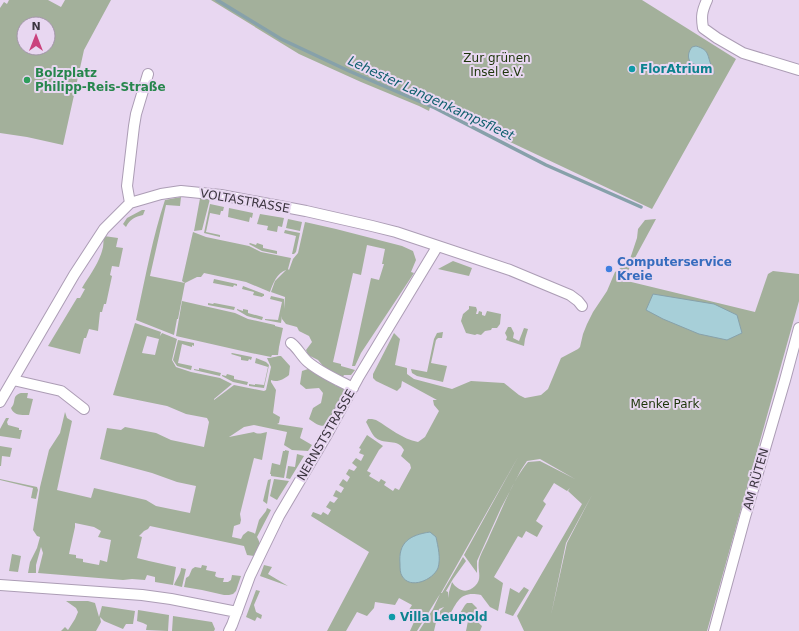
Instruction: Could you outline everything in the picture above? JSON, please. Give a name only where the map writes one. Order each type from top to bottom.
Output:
[{"type":"street","points":[[707,0],[701,18],[703,28],[743,53],[799,70]]},
{"type":"street","points":[[130,203],[127,186],[136,114],[148,74]]},
{"type":"street","name":"VOLTASTRASSE","points":[[0,402],[104,229],[130,203],[161,194],[181,191],[221,195],[306,211],[396,232],[511,271],[570,296],[578,301],[582,306]]},
{"type":"street","name":"NERNSTSTRASSE","points":[[229,631],[250,576],[279,516],[437,247]]},
{"type":"street","name":"AM RÜTEN","points":[[714,631],[799,328]]},
{"type":"street","points":[[291,343],[309,363],[353,388]]},
{"type":"street","points":[[13,380],[61,391],[84,409]]},
{"type":"street","points":[[0,585],[142,595],[167,598],[237,612]]},
{"type":"green space","points":[[9,0],[48,0],[61,7],[65,0],[111,0],[84,50],[63,145],[0,133],[0,8],[4,2],[7,4]]},
{"type":"green space","name":"Zur grünen Insel e.V.","points":[[211,0],[642,0],[736,59],[652,209],[508,141],[432,100],[429,111],[299,54]]},
{"type":"green space","points":[[201,193],[211,195],[202,230],[194,231]]},
{"type":"green space","points":[[181,197],[180,206],[166,205],[150,276],[185,283],[174,335],[136,320],[152,245],[165,200]]},
{"type":"green space","points":[[210,204],[224,207],[220,215],[210,213],[206,232],[220,235],[220,237],[204,233]]},
{"type":"green space","points":[[229,208],[253,213],[252,218],[250,217],[249,222],[228,217]]},
{"type":"green space","points":[[142,210],[145,210],[143,215],[133,219],[126,227],[123,224],[127,218]]},
{"type":"green space","points":[[260,214],[284,218],[282,227],[278,226],[277,232],[267,230],[268,226],[257,224]]},
{"type":"green space","points":[[288,219],[302,222],[300,231],[286,228]]},
{"type":"green space","name":"Menke Park","points":[[656,219],[623,280],[755,312],[768,274],[773,271],[799,274],[799,301],[707,631],[524,631],[517,616],[582,504],[568,491],[570,488],[567,491],[554,483],[543,501],[546,504],[536,521],[543,526],[537,537],[526,531],[522,538],[518,536],[494,577],[503,583],[498,611],[490,607],[481,595],[468,594],[460,598],[449,616],[440,615],[440,611],[444,607],[439,609],[434,631],[419,631],[433,609],[440,594],[417,631],[410,631],[414,622],[406,618],[412,605],[399,598],[395,605],[375,602],[374,608],[367,616],[357,612],[346,631],[327,631],[369,552],[311,516],[313,512],[321,515],[323,512],[328,515],[331,510],[326,507],[330,501],[334,503],[338,498],[333,496],[336,490],[341,493],[344,488],[339,485],[343,479],[347,482],[350,477],[346,474],[349,469],[354,471],[357,467],[352,463],[356,458],[361,461],[364,455],[359,453],[361,449],[359,448],[367,435],[383,446],[379,450],[367,471],[371,473],[369,476],[379,482],[381,479],[386,482],[384,485],[393,491],[395,488],[399,490],[411,468],[410,464],[401,456],[404,450],[398,444],[376,438],[366,422],[368,419],[376,420],[401,436],[418,442],[425,437],[439,411],[434,405],[433,400],[437,400],[402,381],[401,387],[397,391],[376,381],[373,378],[373,374],[394,333],[400,339],[395,365],[407,368],[407,374],[414,379],[452,389],[471,381],[504,383],[525,398],[541,395],[548,389],[561,358],[580,347],[587,324],[607,291],[615,272],[629,262],[637,238],[638,229],[645,220]],"holes":[[[518,457],[464,555],[477,573],[477,561],[501,508],[512,488],[480,557],[479,580],[475,586],[466,591],[457,588],[452,582],[448,598],[448,592],[446,591],[453,579],[466,561],[463,557],[441,593]],[[540,459],[575,479],[540,461],[528,462],[512,487],[527,461]],[[592,495],[567,543],[551,615],[566,543]]]},
{"type":"green space","points":[[305,222],[402,246],[413,251],[416,260],[411,272],[414,273],[361,353],[355,366],[352,366],[371,278],[379,280],[384,264],[382,264],[385,249],[367,245],[361,275],[353,273],[333,362],[355,370],[351,375],[344,375],[341,380],[324,367],[318,360],[308,355],[306,350],[312,342],[309,336],[299,331],[297,327],[286,324],[282,319],[282,316],[281,323],[265,320],[278,320],[282,302],[270,299],[271,296],[284,299],[284,309],[285,297],[271,292],[275,281],[286,270],[278,276],[274,282],[270,292],[246,282],[204,273],[201,277],[197,277],[185,283],[182,281],[193,232],[206,237],[249,246],[261,252],[291,258],[289,270],[293,259],[298,253]]},
{"type":"green space","points":[[285,230],[300,233],[296,252],[294,254],[292,254],[296,236],[284,233]]},
{"type":"green space","points":[[104,236],[118,238],[116,247],[123,248],[119,267],[112,266],[110,275],[112,276],[106,304],[104,304],[102,312],[100,312],[98,331],[89,329],[86,338],[84,338],[80,354],[48,346],[77,298],[80,298],[85,289],[82,288],[96,266],[103,247]]},
{"type":"green space","points":[[249,244],[263,245],[263,248],[277,251],[277,254],[262,251]]},
{"type":"green space","points":[[453,261],[472,268],[469,276],[438,269]]},
{"type":"green space","points":[[214,279],[237,284],[237,286],[234,285],[233,287],[213,283]]},
{"type":"green space","points":[[243,286],[264,294],[264,296],[253,295],[254,292],[242,289]]},
{"type":"green space","points":[[182,301],[235,313],[248,319],[283,328],[278,355],[272,355],[271,357],[176,336]]},
{"type":"green space","points":[[208,303],[235,307],[234,310],[208,305]]},
{"type":"green space","points":[[469,306],[476,307],[476,314],[478,314],[479,311],[485,316],[487,311],[501,314],[500,324],[497,328],[492,328],[491,330],[485,331],[481,335],[466,333],[461,321],[463,314],[469,309]]},
{"type":"green space","points":[[237,309],[243,311],[243,309],[248,310],[248,313],[263,317],[262,320],[247,316]]},
{"type":"green space","points":[[135,323],[161,332],[160,336],[162,333],[177,339],[172,360],[176,367],[191,372],[220,378],[232,384],[214,400],[234,385],[264,391],[266,390],[271,367],[267,358],[281,356],[290,366],[289,375],[278,381],[271,380],[276,390],[273,413],[280,417],[279,423],[277,424],[303,428],[300,438],[312,445],[308,451],[292,450],[284,445],[287,432],[254,425],[244,427],[229,437],[254,432],[259,434],[267,432],[262,460],[254,458],[240,514],[240,524],[234,526],[232,537],[241,539],[248,531],[255,534],[259,520],[267,508],[271,510],[257,537],[260,547],[254,556],[247,555],[244,546],[150,526],[139,536],[142,537],[137,558],[176,567],[173,585],[155,582],[155,577],[147,575],[145,580],[123,580],[38,573],[43,553],[41,547],[36,565],[36,573],[28,573],[30,562],[37,548],[40,537],[37,536],[33,530],[40,487],[49,450],[60,433],[65,412],[67,418],[72,421],[57,490],[91,498],[94,488],[146,500],[156,506],[190,513],[196,486],[177,482],[152,473],[100,459],[107,428],[121,430],[125,427],[156,433],[171,440],[204,447],[209,422],[207,418],[186,414],[167,406],[113,395]],"holes":[[[147,336],[159,339],[155,355],[142,353]],[[75,523],[94,527],[101,531],[98,537],[111,540],[107,562],[100,560],[99,565],[83,562],[83,559],[76,558],[76,555],[69,554]]]},
{"type":"green space","points":[[508,327],[511,327],[514,333],[513,338],[519,341],[524,328],[528,329],[524,346],[506,340],[507,337],[505,333]]},
{"type":"green space","points":[[443,332],[442,338],[438,338],[436,340],[431,363],[447,366],[443,382],[417,376],[412,373],[411,369],[427,372],[434,339],[437,333]]},
{"type":"green space","points":[[178,340],[194,343],[194,346],[192,345],[192,347],[182,344],[178,363],[192,366],[191,370],[177,366],[173,360]]},
{"type":"green space","points":[[231,354],[252,357],[251,360],[249,359],[248,361],[241,360],[241,357]]},
{"type":"green space","points":[[256,358],[266,362],[269,365],[264,388],[249,386],[249,384],[264,385],[268,367],[255,363]]},
{"type":"green space","points":[[314,367],[336,386],[341,386],[346,394],[336,410],[333,411],[333,421],[324,426],[318,425],[309,419],[313,408],[321,403],[323,393],[319,388],[306,389],[300,384],[302,371]]},
{"type":"green space","points":[[199,368],[221,373],[220,376],[194,370],[199,370]]},
{"type":"green space","points":[[227,374],[234,376],[234,379],[248,382],[247,385],[233,382],[222,376],[226,376]]},
{"type":"green space","points":[[21,393],[28,393],[27,398],[33,399],[29,415],[16,414],[12,411],[11,408],[14,404],[15,397]]},
{"type":"green space","points":[[6,418],[9,418],[7,422],[8,425],[22,430],[20,439],[0,436],[0,429]]},
{"type":"green space","points":[[0,446],[12,448],[10,457],[2,456],[1,466],[0,466]]},
{"type":"green space","points":[[283,451],[289,451],[284,478],[271,476],[272,463],[280,465]]},
{"type":"green space","points":[[297,454],[304,456],[290,479],[286,478],[288,466],[295,467]]},
{"type":"green space","points":[[0,479],[37,487],[38,490],[36,499],[31,498],[33,488]]},
{"type":"green space","points":[[271,479],[267,504],[263,501],[268,480]]},
{"type":"green space","points":[[274,479],[289,481],[277,500],[270,496]]},
{"type":"green space","points":[[12,554],[21,556],[18,572],[9,571]]},
{"type":"green space","points":[[202,565],[207,566],[206,570],[216,572],[216,577],[224,578],[223,582],[228,582],[231,580],[232,575],[241,576],[236,591],[233,594],[224,595],[184,587],[186,578],[189,576],[192,569],[195,567],[201,568]]},
{"type":"green space","points":[[264,565],[272,567],[268,574],[288,586],[260,576]]},
{"type":"green space","points":[[181,568],[186,569],[182,587],[174,585]]},
{"type":"green space","points":[[524,587],[529,590],[513,616],[505,613],[510,588],[519,593]]},
{"type":"green space","points":[[256,590],[260,591],[254,605],[256,612],[262,615],[261,619],[257,617],[255,621],[246,617]]},
{"type":"green space","points":[[66,601],[88,601],[95,603],[99,617],[102,606],[135,611],[133,624],[126,624],[123,629],[104,621],[100,617],[101,622],[96,631],[61,631],[65,627],[68,630],[78,612],[76,608]]},
{"type":"green space","points":[[467,603],[472,603],[477,608],[475,615],[476,620],[482,626],[480,631],[466,631],[468,621],[457,618]]},
{"type":"green space","points":[[138,610],[169,615],[168,631],[146,630],[147,625],[137,621]]},
{"type":"green space","points":[[173,616],[212,622],[215,629],[214,631],[172,631]]},
{"type":"shaded area","points":[[696,46],[703,49],[707,53],[714,74],[691,63],[688,55],[692,47]]},
{"type":"shaded area","points":[[653,294],[714,304],[737,315],[742,333],[727,340],[699,334],[663,319],[646,310]]},
{"type":"shaded area","points":[[430,532],[436,537],[439,556],[438,568],[431,576],[421,582],[410,582],[402,576],[400,569],[400,556],[403,545],[417,535]]},
{"type":"waterway","name":"Lehester Langenkampsfleet","points":[[217,0],[281,39],[349,71],[435,108],[546,165],[641,207]]},
{"type":"place","name":"FlorAtrium","points":[[632,69]]},
{"type":"place","name":"Bolzplatz Philipp-Reis-Straße","points":[[27,80]]},
{"type":"place","name":"Computerservice Kreie","points":[[609,269]]},
{"type":"place","name":"Villa Leupold","points":[[392,617]]}]
